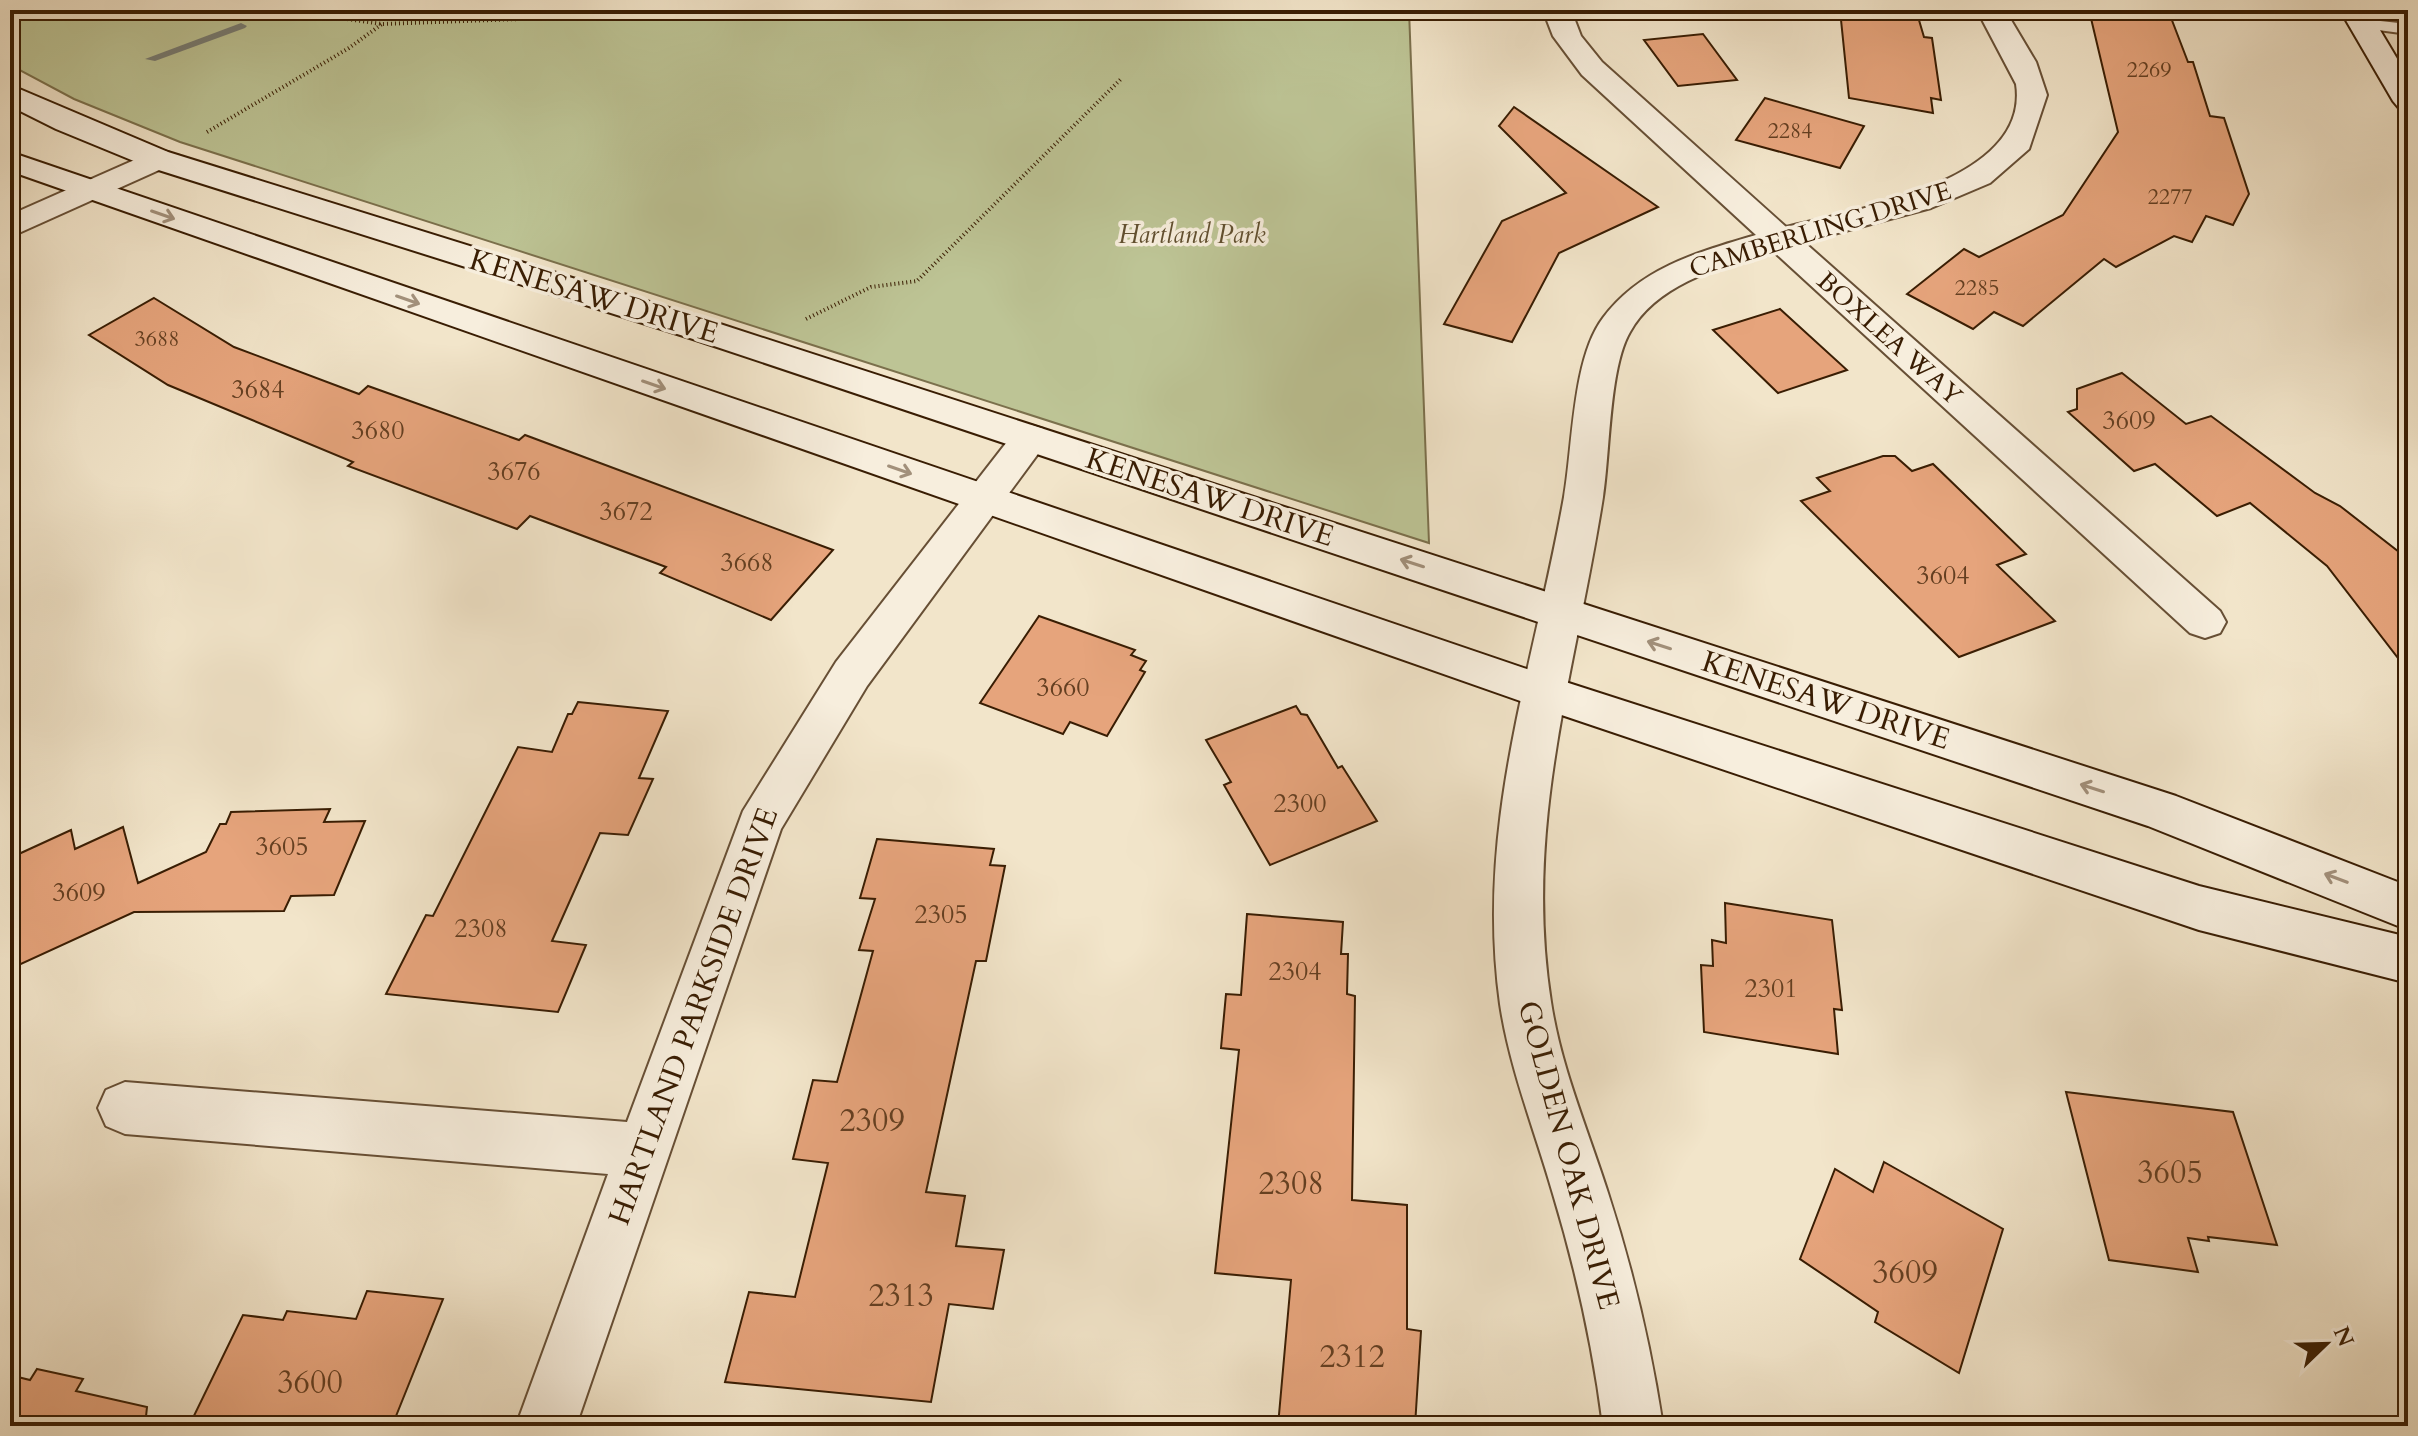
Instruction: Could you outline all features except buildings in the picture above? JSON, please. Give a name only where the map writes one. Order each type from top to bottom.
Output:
[{"type":"street","name":"BOXLEA WAY","points":[[1557,10],[1562,33],[1580,57],[2205,622]]},
{"type":"street","name":"CAMBERLING DRIVE","points":[[1544,692],[1564,613],[1602,368],[1616,324],[1637,299],[1657,283],[1725,254],[1952,190],[2003,164],[2019,144],[2030,120],[2032,92],[2021,64],[1991,10]]},
{"type":"street","points":[[2358,17],[2408,101]]},
{"type":"street","name":"KENESAW DRIVE","points":[[10,94],[67,123],[157,159],[764,350],[2160,810],[2408,908]]},
{"type":"street","points":[[10,227],[157,159]]},
{"type":"street","name":"KENESAW DRIVE","points":[[10,161],[1544,692],[2199,908],[2408,960]]},
{"type":"street","name":"HARTLAND PARKSIDE DRIVE","points":[[546,1426],[759,825],[786,772],[842,689],[1030,438]]},
{"type":"street","name":"GOLDEN OAK DRIVE","points":[[1544,692],[1519,849],[1517,936],[1529,1028],[1594,1234],[1627,1378],[1633,1426]]},
{"type":"street","points":[[125,1108],[642,1150]]},
{"type":"lane","points":[[2358,17],[2408,29]]},
{"type":"path","points":[[284,10],[382,24],[547,18],[576,10]]},
{"type":"path","points":[[612,10],[636,20],[666,20],[692,14]]},
{"type":"path","points":[[157,159],[241,114],[382,24]]},
{"type":"path","points":[[764,350],[784,330],[871,287],[917,281],[1121,79]]},
{"type":"green space","name":"Hartland Park","points":[[10,10],[1409,10],[1429,543],[180,142],[74,99],[10,65]]},
{"type":"waterway","points":[[151,59],[241,26]]}]
